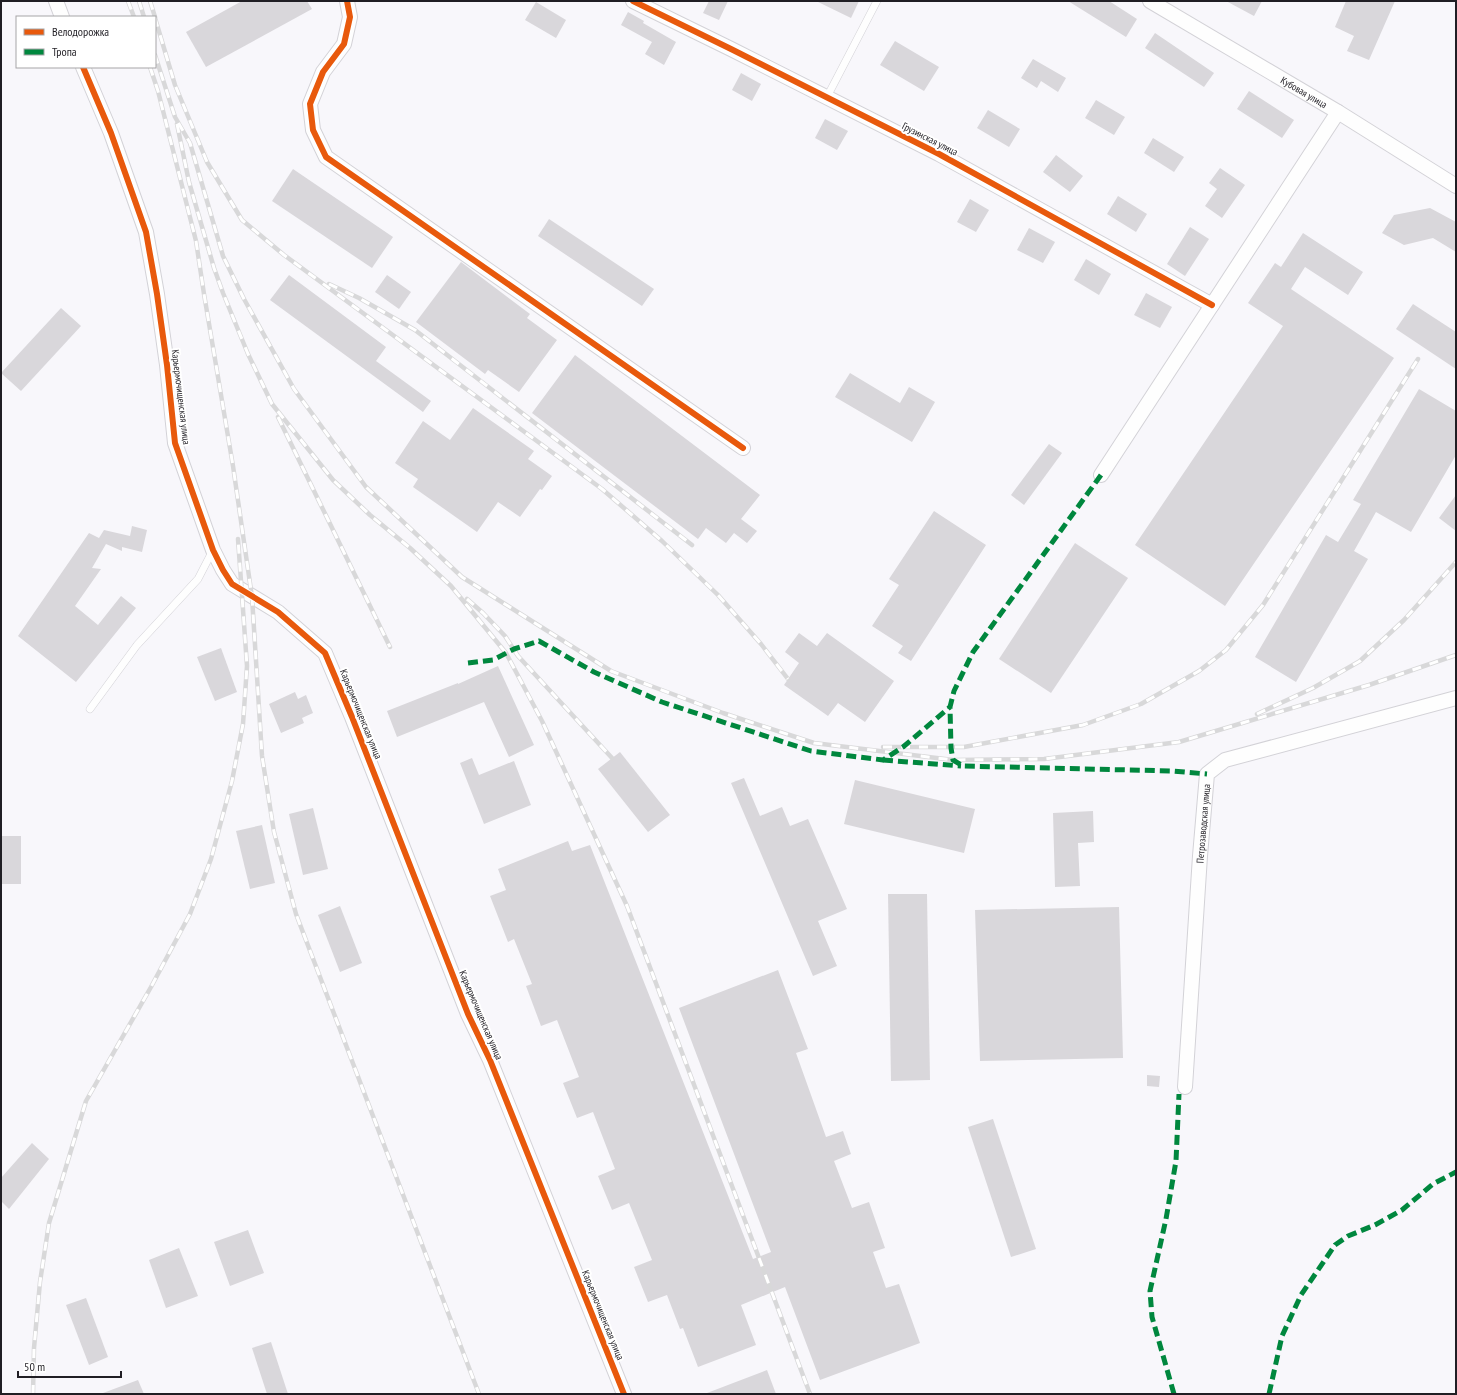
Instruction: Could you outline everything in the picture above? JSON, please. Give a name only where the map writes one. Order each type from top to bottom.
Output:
[{"type":"street","points":[[56,1],[62,16]]},
{"type":"street","points":[[346,1],[350,17],[344,44],[323,72],[310,104],[313,130],[326,157],[743,448]]},
{"type":"street","name":"Грузинская улица","points":[[633,1],[939,154],[1212,305]]},
{"type":"street","name":"Кубовая улица","points":[[1150,1],[1338,112],[1456,186]]},
{"type":"street","name":"Карьермочищенская улица","points":[[83,68],[111,133],[146,232],[161,318],[175,443],[213,550],[232,584],[278,612],[325,653],[352,717],[468,1014],[490,1060],[624,1394]]},
{"type":"street","points":[[1101,475],[1338,112]]},
{"type":"street","name":"Петрозаводская улица","points":[[1185,1087],[1200,856],[1207,774],[1225,760],[1456,698]]},
{"type":"lane","points":[[827,97],[877,1]]},
{"type":"lane","points":[[90,708],[138,645],[198,578],[213,550]]},
{"type":"building","points":[[242,1],[307,1],[312,9],[206,67],[186,32]]},
{"type":"building","points":[[709,1],[728,1],[719,20],[703,13]]},
{"type":"building","points":[[816,1],[859,1],[851,18]]},
{"type":"building","points":[[1068,1],[1109,1],[1137,19],[1126,37]]},
{"type":"building","points":[[1226,1],[1262,1],[1254,16]]},
{"type":"building","points":[[1346,1],[1395,1],[1369,60],[1347,51],[1354,36],[1335,27]]},
{"type":"building","points":[[536,2],[566,20],[556,38],[525,20]]},
{"type":"building","points":[[628,12],[644,21],[643,23],[676,42],[664,65],[645,54],[652,42],[621,25]]},
{"type":"building","points":[[1155,33],[1214,73],[1204,87],[1145,48]]},
{"type":"building","points":[[895,41],[939,67],[924,91],[880,65]]},
{"type":"building","points":[[1033,59],[1066,78],[1058,92],[1041,81],[1037,88],[1021,78]]},
{"type":"building","points":[[741,73],[761,84],[752,101],[732,90]]},
{"type":"building","points":[[1249,91],[1294,120],[1282,138],[1237,109]]},
{"type":"building","points":[[1096,100],[1125,117],[1114,135],[1085,118]]},
{"type":"building","points":[[988,110],[1020,129],[1009,147],[977,128]]},
{"type":"building","points":[[825,119],[848,131],[837,150],[815,138]]},
{"type":"building","points":[[1153,138],[1184,157],[1174,172],[1144,153]]},
{"type":"building","points":[[1056,155],[1083,176],[1070,192],[1043,172]]},
{"type":"building","points":[[1220,168],[1245,185],[1222,218],[1205,206],[1217,189],[1209,183]]},
{"type":"building","points":[[293,169],[393,237],[372,268],[272,201]]},
{"type":"building","points":[[1118,196],[1147,214],[1136,232],[1107,214]]},
{"type":"building","points":[[970,199],[989,210],[976,232],[957,222]]},
{"type":"building","points":[[1430,208],[1456,222],[1456,252],[1433,238],[1404,245],[1382,233],[1394,215]]},
{"type":"building","points":[[549,219],[654,289],[642,306],[538,236]]},
{"type":"building","points":[[1190,227],[1209,239],[1185,276],[1167,264]]},
{"type":"building","points":[[1029,228],[1055,242],[1043,263],[1017,250]]},
{"type":"building","points":[[1303,233],[1363,272],[1348,295],[1305,267],[1291,289],[1394,358],[1225,606],[1135,545],[1283,326],[1248,303],[1275,263],[1281,267]]},
{"type":"building","points":[[1086,259],[1111,274],[1099,295],[1074,280]]},
{"type":"building","points":[[461,262],[530,314],[527,318],[557,340],[519,392],[488,370],[485,374],[416,322]]},
{"type":"building","points":[[289,275],[386,347],[376,361],[431,401],[423,412],[270,300]]},
{"type":"building","points":[[387,275],[411,292],[399,309],[375,292]]},
{"type":"building","points":[[1146,293],[1172,307],[1160,328],[1134,315]]},
{"type":"building","points":[[1413,304],[1456,332],[1456,369],[1396,329]]},
{"type":"building","points":[[61,308],[81,326],[21,391],[1,373]]},
{"type":"building","points":[[575,355],[760,495],[741,519],[757,531],[747,543],[734,533],[726,543],[706,528],[698,539],[532,413]]},
{"type":"building","points":[[850,373],[900,403],[909,387],[935,402],[912,442],[835,397]]},
{"type":"building","points":[[1419,389],[1456,411],[1456,455],[1411,532],[1376,512],[1354,551],[1368,559],[1296,682],[1255,657],[1326,535],[1338,542],[1361,504],[1353,500]]},
{"type":"building","points":[[473,408],[534,451],[528,459],[552,476],[542,490],[540,489],[520,517],[498,502],[477,532],[413,487],[418,479],[395,463],[423,421],[450,440]]},
{"type":"building","points":[[1049,444],[1062,453],[1024,505],[1011,495]]},
{"type":"building","points":[[1456,495],[1456,531],[1439,518]]},
{"type":"building","points":[[934,511],[986,545],[911,661],[898,653],[903,646],[872,626],[899,585],[889,579]]},
{"type":"building","points":[[132,526],[147,530],[142,552],[122,547],[122,551],[106,544],[92,568],[101,569],[75,606],[98,625],[121,596],[136,608],[76,682],[18,636],[89,533],[99,538],[104,530],[130,536]]},
{"type":"building","points":[[1075,543],[1128,578],[1051,693],[999,659]]},
{"type":"building","points":[[799,633],[817,646],[827,633],[894,681],[865,722],[838,703],[828,716],[784,685],[799,663],[785,652]]},
{"type":"building","points":[[221,648],[237,692],[215,701],[197,657]]},
{"type":"building","points":[[498,666],[534,745],[509,757],[484,702],[397,737],[387,711],[458,684]]},
{"type":"building","points":[[295,692],[298,699],[306,695],[313,713],[302,718],[304,723],[281,733],[269,704]]},
{"type":"building","points":[[620,752],[670,815],[648,832],[598,769]]},
{"type":"building","points":[[472,758],[479,775],[514,761],[531,805],[484,824],[460,763]]},
{"type":"building","points":[[744,778],[760,816],[782,807],[790,826],[808,819],[847,909],[818,921],[837,966],[813,976],[731,783]]},
{"type":"building","points":[[855,780],[975,809],[964,853],[844,824]]},
{"type":"building","points":[[313,808],[328,869],[303,875],[289,814]]},
{"type":"building","points":[[1093,811],[1094,842],[1078,843],[1080,886],[1055,887],[1053,813]]},
{"type":"building","points":[[262,825],[275,883],[250,889],[236,831]]},
{"type":"building","points":[[1,836],[21,836],[21,884],[1,884]]},
{"type":"building","points":[[568,841],[572,851],[590,845],[753,1259],[771,1252],[679,1008],[778,970],[808,1049],[796,1053],[826,1137],[843,1131],[851,1154],[834,1161],[852,1208],[869,1202],[885,1248],[873,1252],[886,1288],[899,1284],[920,1343],[820,1380],[785,1287],[741,1305],[756,1345],[698,1367],[683,1328],[680,1329],[667,1295],[648,1302],[634,1267],[652,1260],[629,1203],[612,1210],[598,1176],[615,1169],[593,1112],[577,1118],[563,1083],[579,1077],[557,1020],[541,1026],[526,986],[532,984],[514,939],[508,942],[490,896],[506,890],[498,869]]},
{"type":"building","points":[[888,894],[927,894],[930,1080],[891,1081]]},
{"type":"building","points":[[340,906],[362,963],[340,972],[318,915]]},
{"type":"building","points":[[1119,907],[1123,1058],[980,1061],[975,910]]},
{"type":"building","points":[[1147,1075],[1160,1076],[1159,1087],[1147,1086]]},
{"type":"building","points":[[993,1119],[1036,1249],[1011,1257],[968,1127]]},
{"type":"building","points":[[32,1143],[49,1159],[9,1209],[1,1201],[1,1178]]},
{"type":"building","points":[[248,1230],[264,1273],[230,1286],[214,1242]]},
{"type":"building","points":[[179,1248],[198,1296],[166,1308],[149,1260]]},
{"type":"building","points":[[86,1298],[108,1357],[89,1365],[66,1305]]},
{"type":"building","points":[[271,1342],[288,1394],[267,1394],[252,1348]]},
{"type":"building","points":[[767,1370],[776,1394],[707,1394],[707,1393]]},
{"type":"building","points":[[138,1380],[144,1394],[103,1394],[103,1393]]},
{"type":"railway","points":[[128,1],[134,16]]},
{"type":"railway","points":[[139,1],[144,16]]},
{"type":"railway","points":[[150,1],[155,16]]},
{"type":"railway","points":[[156,21],[175,85],[207,162],[242,220],[284,255],[602,489],[662,541],[718,595],[761,644],[788,679]]},
{"type":"railway","points":[[156,58],[175,117],[190,143],[223,256],[244,299],[294,389],[366,487],[462,577],[611,671],[723,713],[814,743],[953,760],[1044,759],[1179,742],[1369,685],[1456,655]]},
{"type":"railway","points":[[150,68],[158,91],[196,241],[233,466],[252,597],[262,756],[274,832],[296,914],[479,1394]]},
{"type":"railway","points":[[177,124],[189,182],[214,268],[248,354],[272,404],[333,480],[370,515],[410,548],[451,586],[506,653],[542,721],[627,906],[810,1394]]},
{"type":"railway","points":[[329,284],[359,298],[415,330],[692,545]]},
{"type":"railway","points":[[883,747],[964,747],[1083,725],[1141,704],[1199,671],[1226,650],[1263,605],[1418,359]]},
{"type":"railway","points":[[278,417],[390,647]]},
{"type":"railway","points":[[33,1394],[34,1348],[40,1282],[49,1223],[86,1101],[151,987],[190,914],[211,859],[232,781],[243,724],[247,666],[238,539]]},
{"type":"railway","points":[[1257,714],[1313,688],[1360,661],[1404,620],[1456,562]]},
{"type":"railway","points":[[467,599],[505,636],[518,656],[612,758]]},
{"type":"marked path","points":[[1101,475],[973,652],[954,691],[950,707],[951,748],[953,760],[963,766],[1172,771],[1207,774]]},
{"type":"marked path","points":[[468,663],[493,660],[514,649],[539,641],[594,672],[662,702],[811,751],[883,760],[903,747],[950,707]]},
{"type":"marked path","points":[[883,760],[961,766]]},
{"type":"marked path","points":[[1174,1394],[1152,1317],[1150,1291],[1166,1219],[1176,1161],[1179,1094]]},
{"type":"marked path","points":[[1269,1394],[1282,1336],[1301,1295],[1335,1245],[1348,1236],[1375,1225],[1402,1210],[1433,1184],[1456,1172]]},
{"type":"cycle path","points":[[347,1],[350,17],[344,44],[323,72],[310,104],[313,130],[326,157],[743,448]]},
{"type":"cycle path","points":[[633,1],[939,154],[1212,305]]},
{"type":"cycle path","points":[[83,68],[111,133],[146,232],[167,365],[175,443],[213,550],[232,584],[278,612],[325,653],[352,717],[468,1014],[490,1060],[624,1394]]}]
